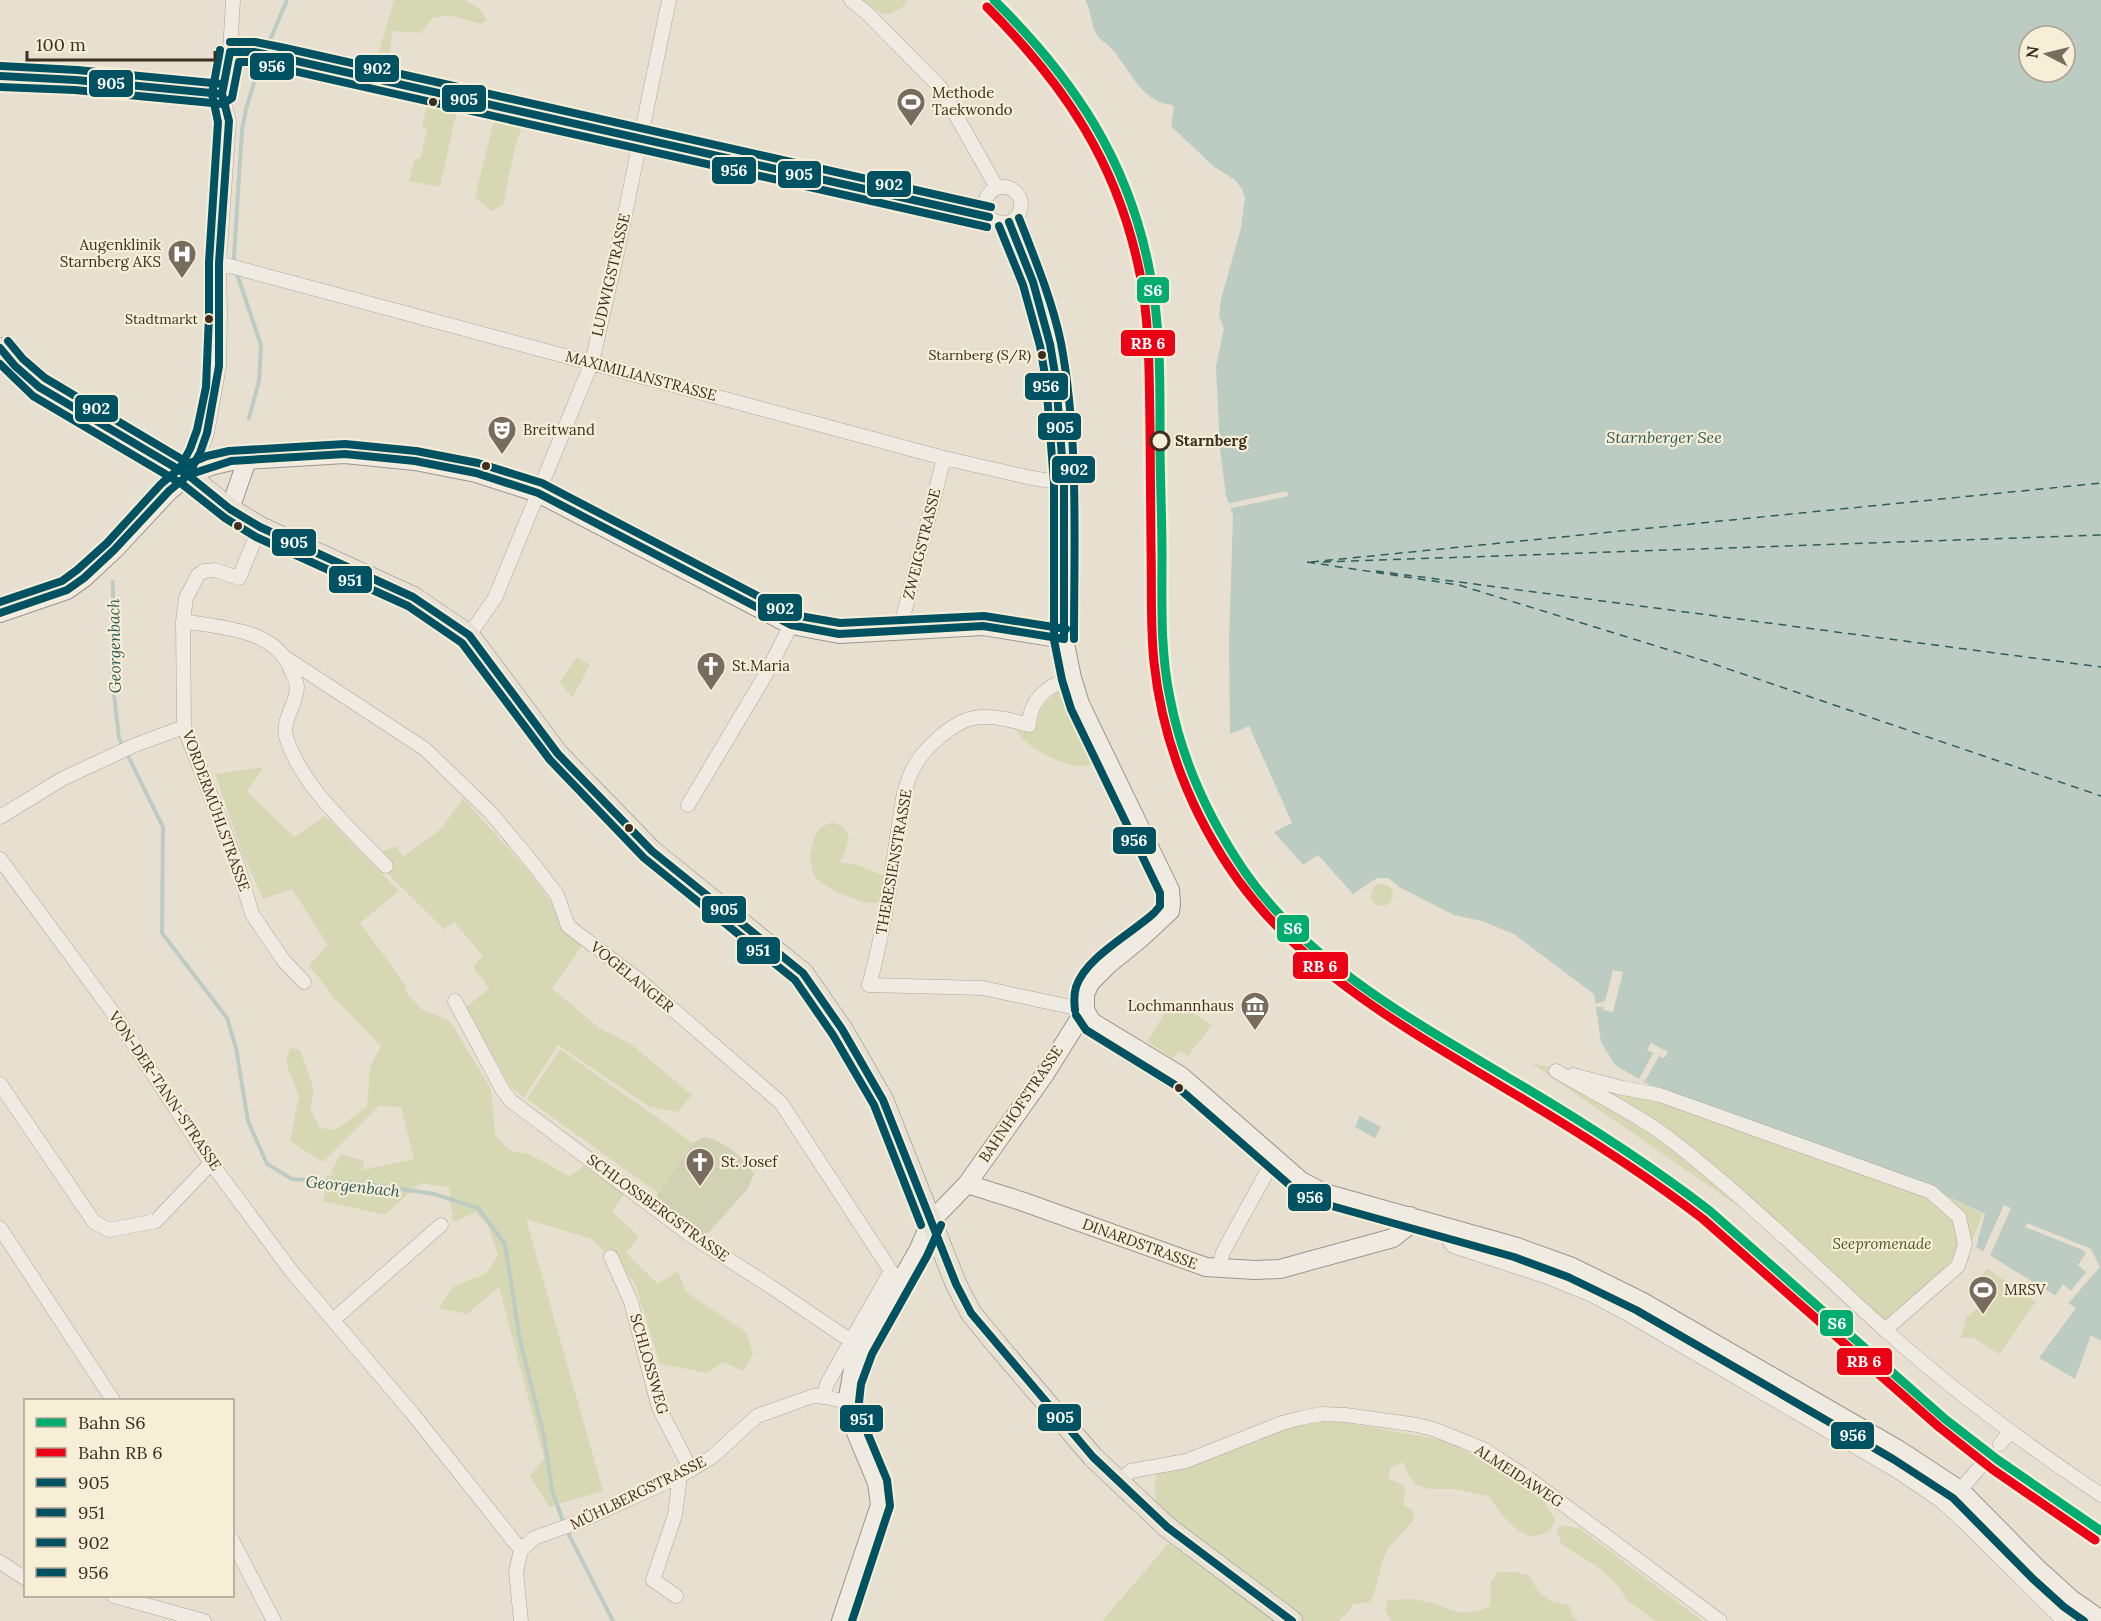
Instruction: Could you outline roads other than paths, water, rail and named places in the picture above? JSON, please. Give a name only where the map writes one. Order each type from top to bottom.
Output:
[{"type":"main road","points":[[0,348],[7,370],[188,475],[231,509],[260,526],[413,597],[469,635],[558,754],[630,829],[661,858],[803,973],[842,1029],[883,1100],[956,1284],[971,1313],[1054,1413],[1118,1482],[1167,1527],[1292,1621]]},
{"type":"street","points":[[188,475],[200,453],[207,433],[216,388],[229,121],[222,94],[230,52],[233,0]]},
{"type":"street","name":"LUDWIGSTRASSE","points":[[469,635],[495,598],[592,362],[669,0]]},
{"type":"street","points":[[850,0],[868,14],[940,87],[997,188]]},
{"type":"street","points":[[230,52],[254,52],[273,56],[772,167],[989,217],[998,223],[1015,219],[1021,208],[1019,196],[1010,188],[997,188],[988,195],[986,201],[985,207],[989,217]]},
{"type":"street","points":[[0,76],[76,80],[222,94]]},
{"type":"street","points":[[1009,222],[1033,282],[1050,344],[1056,380],[1064,483],[1064,639],[1072,678]]},
{"type":"street","name":"MAXIMILIANSTRASSE","points":[[223,265],[944,458],[1064,483]]},
{"type":"street","points":[[0,613],[67,590],[84,578],[114,550],[169,491],[188,475],[231,461],[345,454],[415,460],[476,473],[538,493],[792,625],[839,634],[983,626],[1064,639]]},
{"type":"street","name":"ZWEIGSTRASSE","points":[[900,629],[944,458]]},
{"type":"street","points":[[231,509],[237,485],[248,460]]},
{"type":"street","name":"VORDERMÜHLSTRASSE","points":[[260,526],[239,578],[215,570],[204,571],[198,575],[186,598],[183,621],[184,727],[238,866],[252,914],[284,961],[304,982]]},
{"type":"street","points":[[183,621],[246,632],[261,638],[286,658],[297,686],[285,726],[286,738],[304,776],[386,866]]},
{"type":"street","points":[[688,805],[766,674],[792,625]]},
{"type":"street","name":"VOGELANGER","points":[[286,658],[425,749],[491,813],[535,866],[557,895],[568,926],[639,980],[781,1103],[891,1271],[851,1341]]},
{"type":"street","name":"BAHNHOFSTRASSE","points":[[931,1221],[967,1185],[1045,1074],[1085,1010],[1085,994],[1090,983],[1165,917],[1171,904],[1170,890],[1080,704],[1072,678]]},
{"type":"street","name":"THERESIENSTRASSE","points":[[1072,678],[1056,682],[1044,691],[1032,708],[1029,724],[997,717],[971,718],[946,733],[918,759],[904,793],[886,916],[869,986],[983,988],[1085,1010]]},
{"type":"street","points":[[0,817],[62,779],[135,745],[184,727]]},
{"type":"street","name":"VON-DER-TANN-STRASSE","points":[[0,859],[114,1014],[211,1163],[292,1272],[412,1413],[521,1550]]},
{"type":"street","name":"SCHLOSSBERGSTRASSE","points":[[455,1000],[495,1077],[511,1101],[690,1235],[851,1341]]},
{"type":"street","points":[[1085,1010],[1092,1022],[1189,1083],[1301,1181],[1324,1193],[1517,1247],[1572,1267],[1641,1301],[1899,1450],[1960,1490],[2039,1570],[2071,1599],[2101,1620]]},
{"type":"street","points":[[1885,1330],[1958,1266],[1965,1244],[1959,1217],[1931,1192],[1660,1095],[1556,1071],[1664,1136],[1746,1203],[1885,1330],[1967,1400],[2101,1495]]},
{"type":"street","points":[[0,1084],[94,1222],[109,1230],[156,1221],[211,1163]]},
{"type":"street","points":[[1219,1269],[1224,1252],[1274,1159]]},
{"type":"street","name":"DINARDSTRASSE","points":[[967,1185],[1021,1201],[1189,1262],[1219,1269],[1280,1269],[1393,1238],[1407,1227],[1410,1216]]},
{"type":"street","points":[[841,1621],[880,1505],[877,1483],[854,1431],[848,1402],[854,1369],[862,1350],[918,1251],[931,1221]]},
{"type":"street","points":[[1437,1224],[1453,1246],[1510,1263],[1592,1295],[1897,1472],[1940,1500],[2064,1621]]},
{"type":"street","points":[[333,1320],[441,1225]]},
{"type":"street","points":[[0,1228],[112,1399]]},
{"type":"street","name":"SCHLOSSWEG","points":[[611,1257],[631,1302],[659,1408],[685,1473]]},
{"type":"street","points":[[823,1397],[826,1384],[851,1341]]},
{"type":"street","name":"MÜHLBERGSTRASSE","points":[[521,1550],[534,1538],[576,1523],[685,1473],[723,1448],[757,1416],[813,1396],[848,1402]]},
{"type":"street","name":"ALMEIDAWEG","points":[[1118,1482],[1131,1471],[1186,1461],[1282,1423],[1301,1418],[1322,1414],[1346,1415],[1417,1425],[1483,1449],[1544,1490],[1720,1621]]},
{"type":"street","points":[[2000,1444],[2010,1432]]},
{"type":"street","points":[[1960,1490],[1987,1459]]},
{"type":"street","points":[[676,1596],[653,1580],[675,1515],[685,1473]]},
{"type":"street","points":[[234,1544],[274,1621]]},
{"type":"street","points":[[521,1550],[516,1572],[521,1621]]},
{"type":"street","points":[[0,1562],[24,1578]]},
{"type":"street","points":[[118,1597],[204,1621]]},
{"type":"water","name":"Starnberger See","points":[[1085,0],[2101,0],[2101,1341],[2091,1335],[2075,1379],[2039,1358],[2076,1308],[1976,1247],[1985,1214],[1932,1189],[1662,1092],[1615,1065],[1601,1042],[1594,994],[1514,934],[1482,921],[1454,915],[1399,887],[1388,878],[1377,878],[1353,894],[1318,855],[1303,865],[1274,832],[1292,823],[1249,726],[1230,734],[1229,640],[1233,515],[1226,496],[1220,448],[1216,367],[1224,328],[1219,316],[1221,299],[1241,228],[1245,198],[1235,180],[1213,166],[1172,127],[1173,105],[1159,102],[1144,91],[1116,54],[1098,37]]},
{"type":"water","points":[[1360,1116],[1381,1127],[1375,1138],[1355,1127]]},
{"type":"waterway","name":"Georgenbach","points":[[235,264],[242,130],[246,109],[259,66],[287,0]]},
{"type":"waterway","name":"Georgenbach","points":[[236,271],[261,345],[259,381],[249,418]]},
{"type":"waterway","name":"Georgenbach","points":[[113,582],[112,677],[119,738],[123,747]]},
{"type":"waterway","name":"Georgenbach","points":[[127,754],[163,827],[162,933],[227,1018],[236,1048],[248,1121],[267,1164],[292,1179],[369,1184],[434,1194],[478,1208],[505,1244],[520,1341],[544,1436],[552,1490],[564,1524]]},
{"type":"waterway","name":"Georgenbach","points":[[567,1531],[613,1621]]},
{"type":"rail line","name":"S6","points":[[994,0],[1049,60],[1094,124],[1113,158],[1141,232],[1154,294],[1158,335],[1162,626],[1167,680],[1175,721],[1198,789],[1245,872],[1271,905],[1331,963],[1399,1012],[1636,1157],[1710,1211],[1945,1419],[1998,1460],[2101,1531]]},
{"type":"place","name":"Methode Taekwondo","points":[[911,128]]},
{"type":"place","name":"Augenklinik Starnberg AKS","points":[[182,280]]},
{"type":"place","name":"Stadtmarkt","points":[[209,319]]},
{"type":"place","name":"Starnberg (S/R)","points":[[1042,355]]},
{"type":"place","name":"Starnberg","points":[[1160,441]]},
{"type":"place","name":"Breitwand","points":[[502,456]]},
{"type":"place","name":"St.Maria","points":[[711,692]]},
{"type":"place","name":"Lochmannhaus","points":[[1255,1032]]},
{"type":"place","name":"St. Josef","points":[[700,1188]]},
{"type":"place","name":"MRSV","points":[[1983,1316]]},
{"type":"park label","name":"Seepromenade","points":[[1882,1244]]}]
